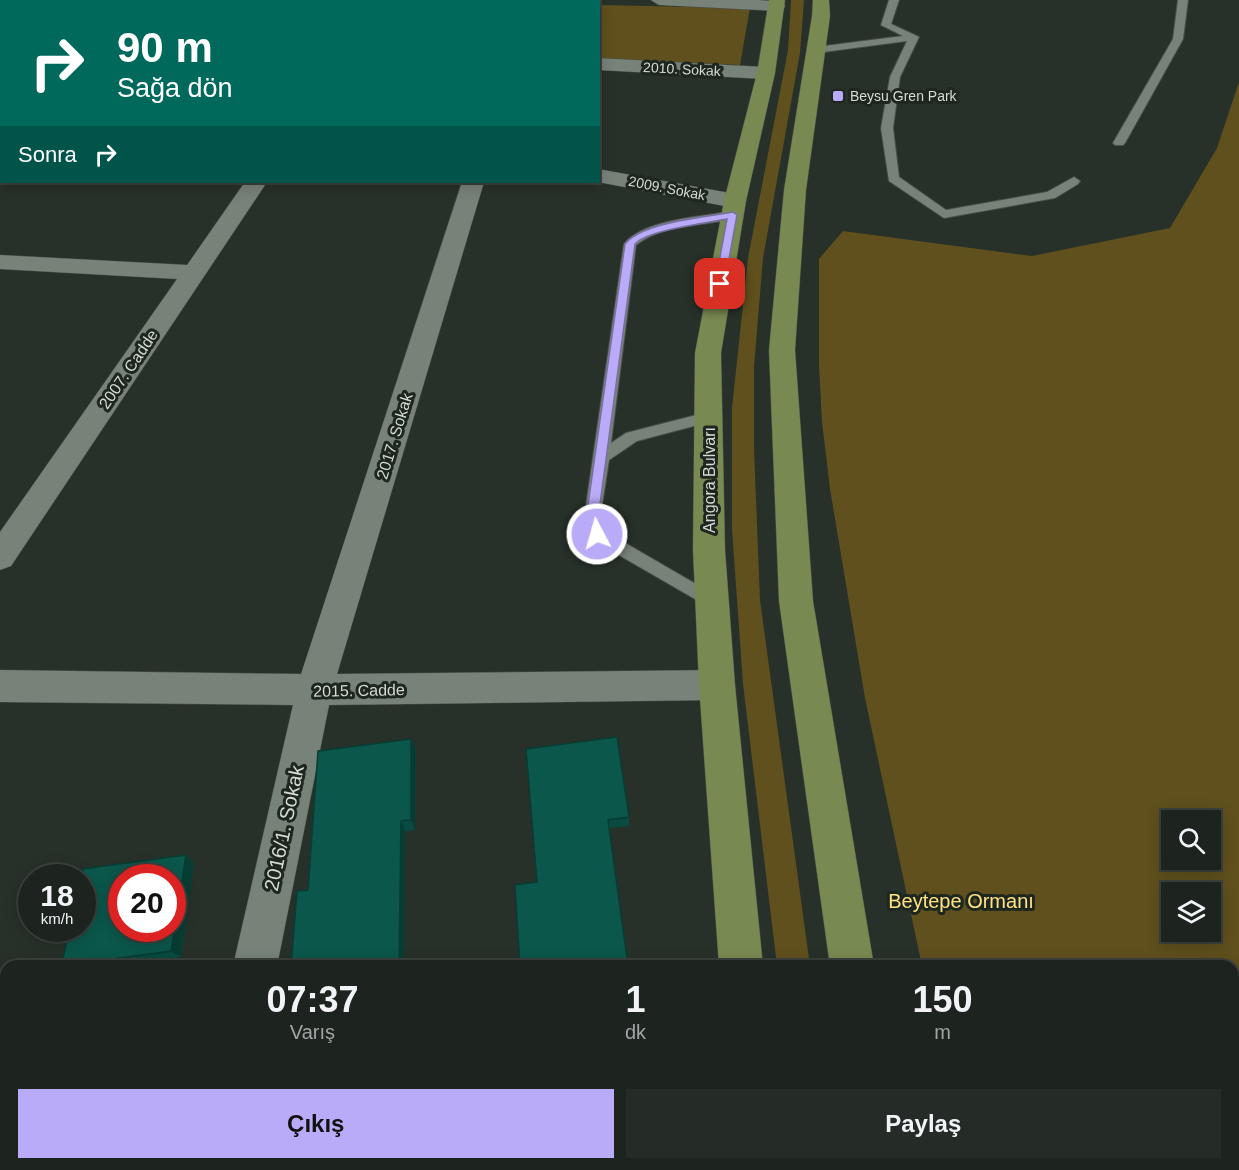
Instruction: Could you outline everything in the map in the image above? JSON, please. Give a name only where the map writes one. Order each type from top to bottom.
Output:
[{"type":"main road","points":[[821,0],[821,16],[795,190],[782,350],[796,601],[851,960]]},
{"type":"main road","name":"Angora Bulvarı","points":[[740,960],[717,685],[714,603],[709,550],[708,353],[734,208],[766,73],[777,3]]},
{"type":"street","points":[[659,0],[777,3]]},
{"type":"street","name":"2010. Sokak","points":[[600,64],[766,73]]},
{"type":"street","name":"2009. Sokak","points":[[600,175],[734,208]]},
{"type":"street","name":"2007. Cadde","points":[[0,557],[255,183]]},
{"type":"street","name":"2017. Sokak","points":[[314,690],[474,183]]},
{"type":"street","points":[[0,262],[193,273]]},
{"type":"street","name":"2015. Cadde","points":[[0,686],[314,690],[717,685]]},
{"type":"street","name":"2016/1. Sokak","points":[[256,960],[314,690]]},
{"type":"lane","points":[[894,0],[886,25],[914,37]]},
{"type":"lane","points":[[1119,142],[1178,39],[1183,0]]},
{"type":"lane","points":[[816,50],[914,37]]},
{"type":"lane","points":[[914,37],[895,78],[887,128],[893,178],[944,214],[1051,195],[1074,181]]},
{"type":"lane","points":[[714,603],[597,534],[592,519],[630,244],[635,238],[661,229],[734,208]]},
{"type":"lane","points":[[601,457],[632,437],[708,417]]},
{"type":"green space","points":[[791,0],[804,0],[800,53],[763,258],[754,367],[754,449],[760,600],[809,960],[776,960],[743,684],[732,529],[732,408],[748,258],[788,50]]},
{"type":"green space","points":[[600,5],[750,8],[740,65],[600,60]]},
{"type":"green space","name":"Beytepe Ormanı","points":[[1239,82],[1239,960],[921,960],[865,698],[830,489],[822,422],[819,365],[819,259],[843,231],[1032,256],[1170,228],[1217,148]]},
{"type":"building","points":[[617,737],[629,817],[608,820],[627,960],[520,960],[515,885],[537,882],[526,749]]},
{"type":"building","points":[[411,739],[411,820],[401,821],[399,960],[291,960],[297,891],[308,890],[318,751]]},
{"type":"building","points":[[186,855],[185,864],[120,864]]},
{"type":"building","points":[[108,866],[108,942],[172,942],[171,951],[105,960],[62,960],[67,942],[96,942],[96,867]]},
{"type":"place","name":"Beysu Gren Park","points":[[838,96]]},
{"type":"route","points":[[597,534],[592,519],[630,244],[635,238],[661,229],[733,215],[720,284]]}]
